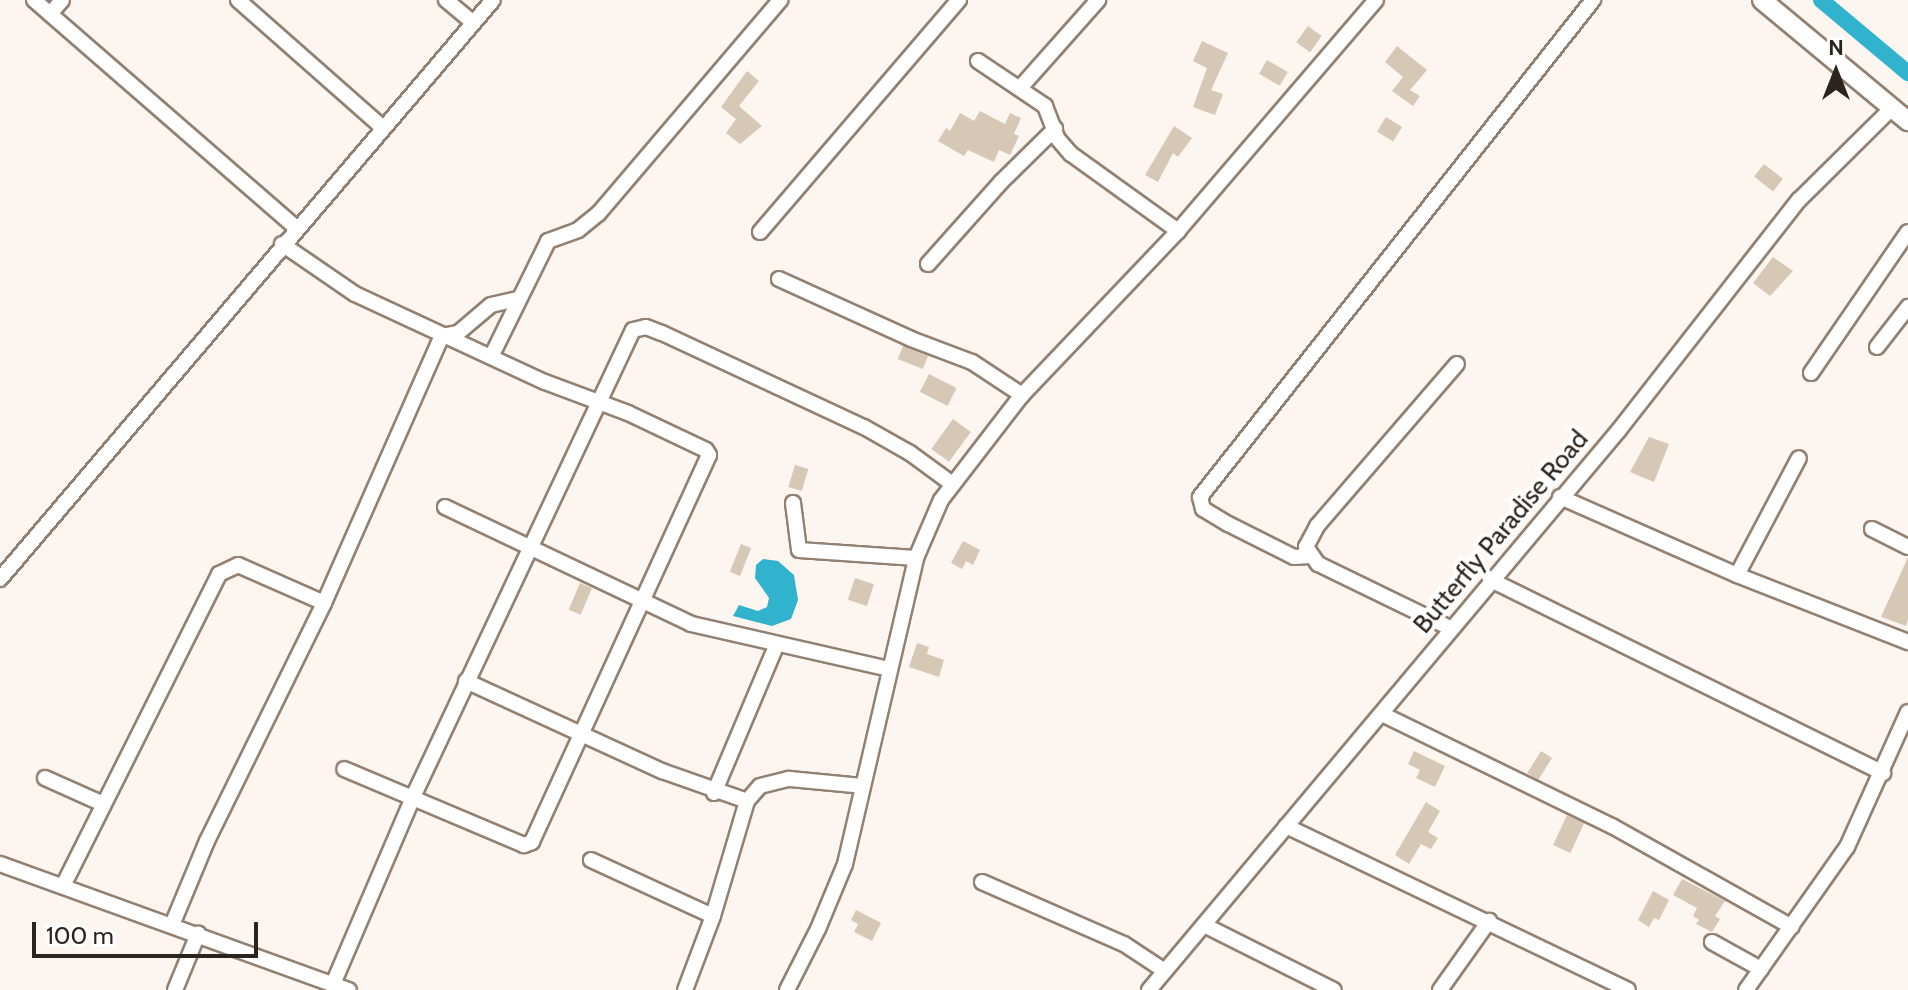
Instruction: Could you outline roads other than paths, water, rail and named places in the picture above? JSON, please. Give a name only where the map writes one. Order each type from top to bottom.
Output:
[{"type":"main road","points":[[1762,0],[1908,121]]},
{"type":"street","points":[[34,0],[296,228]]},
{"type":"street","points":[[50,14],[62,0]]},
{"type":"street","points":[[238,0],[382,127]]},
{"type":"street","points":[[446,0],[473,23]]},
{"type":"street","points":[[0,579],[282,244],[493,0]]},
{"type":"street","points":[[492,355],[548,241],[578,230],[599,213],[780,0]]},
{"type":"street","points":[[760,232],[959,0]]},
{"type":"street","points":[[1020,88],[1098,0]]},
{"type":"street","points":[[787,990],[818,929],[845,864],[916,558],[931,518],[951,483],[1022,395],[1178,231],[1376,0]]},
{"type":"street","points":[[1309,556],[1294,557],[1228,524],[1203,509],[1200,497],[1593,0]]},
{"type":"street","points":[[978,61],[1045,106],[1071,154],[1178,231]]},
{"type":"street","name":"Butterfly Paradise Road","points":[[1149,990],[1619,430],[1799,200],[1892,108]]},
{"type":"street","points":[[928,264],[1001,182],[1055,129]]},
{"type":"street","points":[[1811,373],[1908,232]]},
{"type":"street","points":[[282,244],[355,294],[545,382],[641,418],[706,450],[709,455],[532,842],[526,845],[344,769]]},
{"type":"street","points":[[779,279],[911,339],[972,362],[1022,395]]},
{"type":"street","points":[[442,336],[458,333],[491,305],[518,299]]},
{"type":"street","points":[[1877,347],[1908,307]]},
{"type":"street","points":[[333,984],[466,681],[627,337],[639,327],[646,327],[864,427],[910,453],[951,483]]},
{"type":"street","points":[[172,925],[207,841],[324,603],[442,336]]},
{"type":"street","points":[[1450,628],[1318,564],[1309,556],[1306,547],[1308,538],[1317,526],[1457,364]]},
{"type":"street","points":[[1737,575],[1799,458]]},
{"type":"street","points":[[1560,497],[1737,575],[1908,642]]},
{"type":"street","points":[[793,503],[799,550],[916,558]]},
{"type":"street","points":[[445,507],[691,624],[889,669]]},
{"type":"street","points":[[1872,529],[1908,547]]},
{"type":"street","points":[[63,886],[225,569],[231,566],[246,567],[324,603]]},
{"type":"street","points":[[1493,581],[1883,773]]},
{"type":"street","points":[[714,793],[777,644]]},
{"type":"street","points":[[466,681],[714,793],[747,801]]},
{"type":"street","points":[[1746,990],[1847,847],[1908,712]]},
{"type":"street","points":[[1382,714],[1612,826],[1792,927]]},
{"type":"street","points":[[45,778],[103,804]]},
{"type":"street","points":[[685,990],[713,916],[747,801],[760,786],[789,779],[863,786]]},
{"type":"street","points":[[1286,826],[1628,990]]},
{"type":"street","points":[[591,860],[713,916]]},
{"type":"street","points":[[0,864],[349,990]]},
{"type":"street","points":[[982,882],[1124,944],[1165,971]]},
{"type":"street","points":[[1440,990],[1489,921]]},
{"type":"street","points":[[1204,925],[1334,990]]},
{"type":"street","points":[[175,990],[198,934]]},
{"type":"street","points":[[1712,942],[1761,969]]},
{"type":"water","points":[[763,559],[778,561],[794,575],[798,600],[791,619],[772,626],[733,616],[739,605],[758,611],[767,607],[769,598],[755,578],[756,565]]},
{"type":"waterway","points":[[1821,0],[1908,73]]}]
